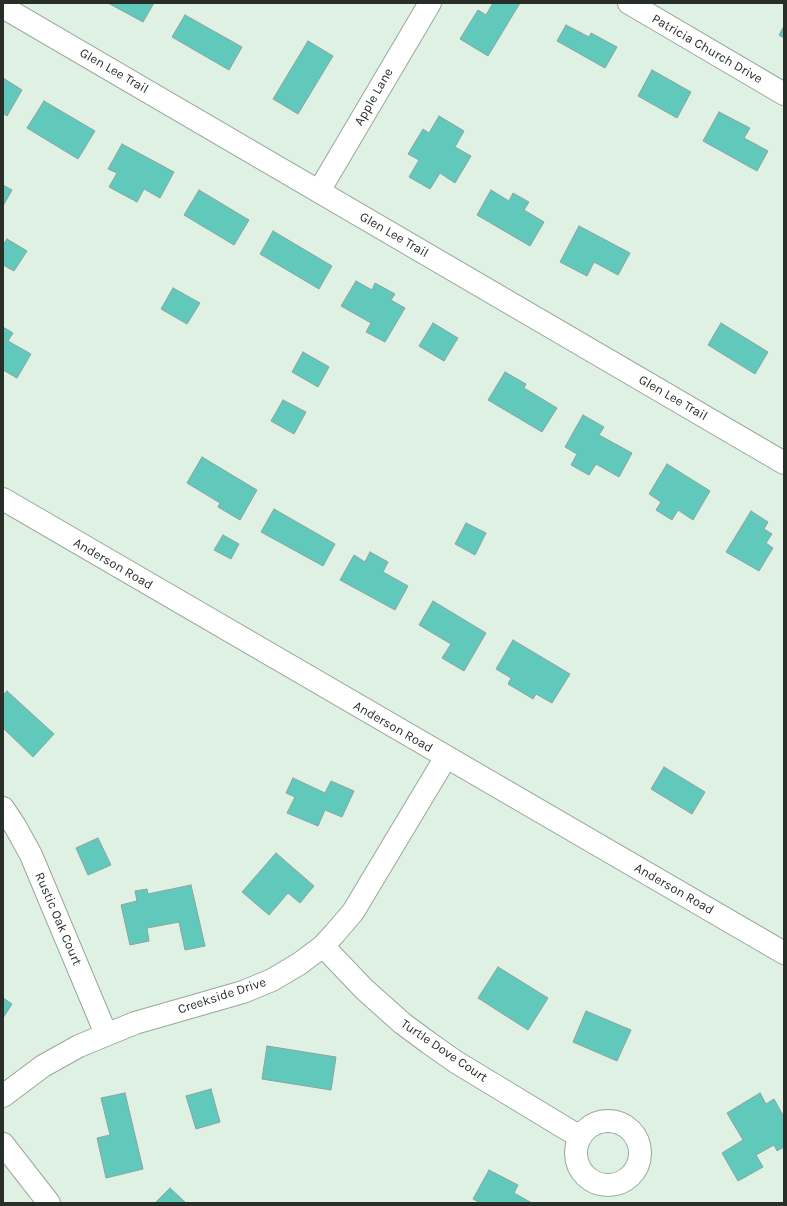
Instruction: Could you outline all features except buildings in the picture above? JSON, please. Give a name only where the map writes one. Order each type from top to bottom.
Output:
[{"type":"street","name":"Apple Lane","points":[[319,191],[430,3]]},
{"type":"street","name":"Patricia Church Drive","points":[[629,3],[784,94]]},
{"type":"street","name":"Glen Lee Trail","points":[[3,7],[784,463]]},
{"type":"street","name":"Anderson Road","points":[[3,500],[783,951]]},
{"type":"street","name":"Creekside Drive","points":[[3,1096],[43,1066],[79,1046],[135,1022],[250,989],[272,980],[299,964],[323,946],[356,907],[446,757]]},
{"type":"street","name":"Rustic Oak Court","points":[[3,808],[15,826],[30,855],[106,1034]]},
{"type":"street","name":"Turtle Dove Court","points":[[323,946],[364,989],[402,1023],[456,1062],[580,1137]]},
{"type":"street","points":[[3,1144],[48,1203]]}]
